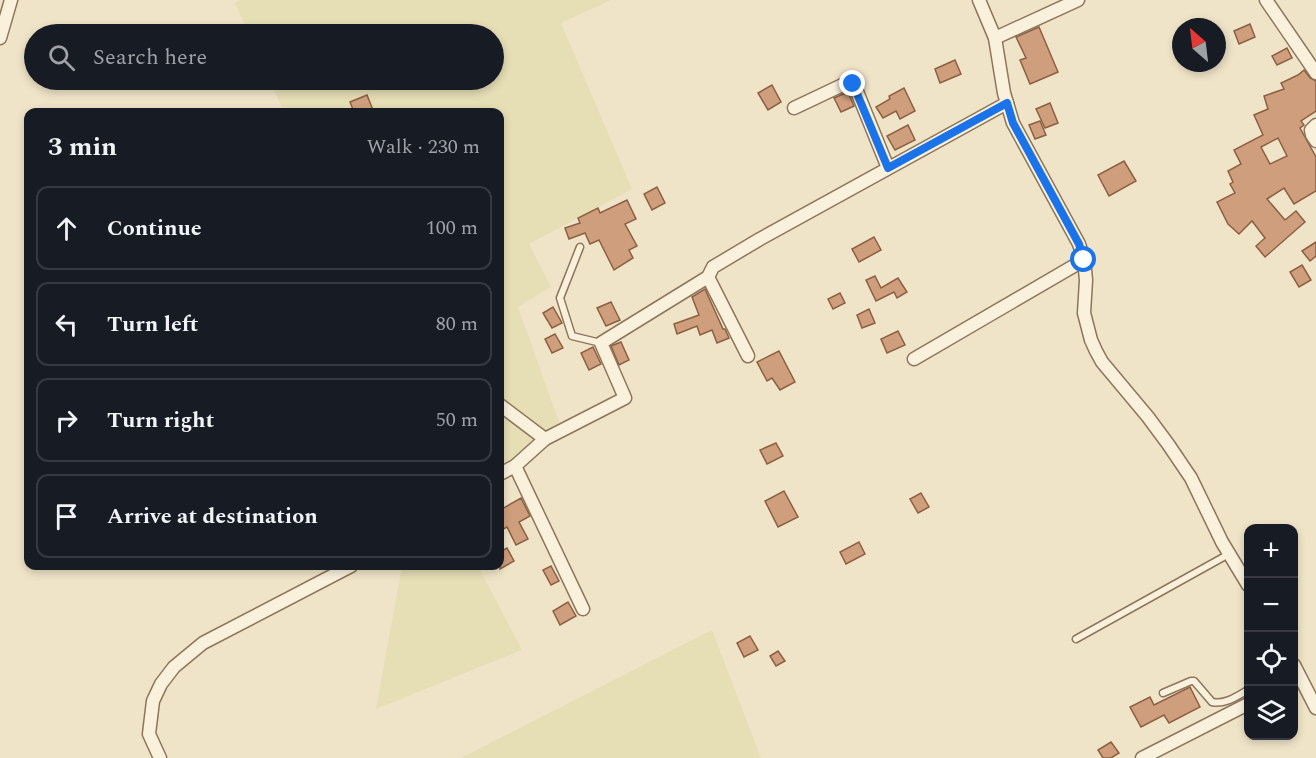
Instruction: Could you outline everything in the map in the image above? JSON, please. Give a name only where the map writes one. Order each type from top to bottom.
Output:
[{"type":"street","points":[[0,38],[11,0]]},
{"type":"street","points":[[979,0],[995,38],[1004,93],[1013,123],[1079,244],[1084,260],[1086,280],[1084,313],[1096,351],[1102,362],[1148,417],[1191,478],[1229,554],[1244,578]]},
{"type":"street","points":[[995,38],[1078,0]]},
{"type":"street","points":[[1266,0],[1316,73]]},
{"type":"street","points":[[794,108],[851,81],[888,168]]},
{"type":"street","points":[[504,472],[515,466],[545,439],[625,398],[601,343],[708,277],[713,267],[1007,103]]},
{"type":"street","points":[[1316,125],[1311,130],[1316,141]]},
{"type":"street","points":[[914,359],[1084,260]]},
{"type":"street","points":[[708,277],[748,356]]},
{"type":"street","points":[[504,408],[545,439]]},
{"type":"street","points":[[515,466],[583,609]]},
{"type":"street","points":[[160,758],[149,734],[153,701],[174,667],[203,643],[343,570]]},
{"type":"street","points":[[1298,681],[1316,708]]},
{"type":"street","points":[[1142,758],[1244,706]]},
{"type":"lane","points":[[580,247],[560,298],[572,336],[601,343]]},
{"type":"lane","points":[[1076,639],[1229,554]]},
{"type":"lane","points":[[1163,693],[1191,681],[1197,683],[1215,703],[1222,703],[1244,692]]},
{"type":"shaded area","points":[[240,0],[611,0],[561,23],[632,189],[529,244],[551,287],[518,307],[559,422],[504,466],[504,108],[282,108],[274,90],[504,90],[504,24],[244,24],[235,3]]},
{"type":"shaded area","points":[[401,570],[480,570],[522,650],[376,709]]},
{"type":"shaded area","points":[[712,630],[761,758],[461,758]]},
{"type":"building","points":[[1250,24],[1255,37],[1239,44],[1234,31]]},
{"type":"building","points":[[1039,27],[1058,72],[1030,84],[1020,60],[1026,58],[1016,37]]},
{"type":"building","points":[[1287,48],[1292,58],[1277,65],[1272,56]]},
{"type":"building","points":[[955,60],[961,74],[940,83],[935,69]]},
{"type":"building","points":[[1304,70],[1310,78],[1316,81],[1316,111],[1301,121],[1304,125],[1300,128],[1316,157],[1316,191],[1294,204],[1284,188],[1267,199],[1285,220],[1296,211],[1305,222],[1265,257],[1256,246],[1265,238],[1252,221],[1239,234],[1228,224],[1217,202],[1235,193],[1230,184],[1233,182],[1228,171],[1241,164],[1234,150],[1263,135],[1254,115],[1268,109],[1264,96],[1284,89],[1281,83]],"holes":[[[1278,138],[1287,156],[1270,164],[1261,147]]]},
{"type":"building","points":[[772,85],[781,102],[768,110],[758,93]]},
{"type":"building","points":[[904,88],[915,111],[900,119],[896,111],[883,118],[876,107],[890,99],[889,96]]},
{"type":"building","points":[[848,92],[854,106],[841,112],[834,98]]},
{"type":"building","points":[[367,95],[372,108],[352,108],[350,102]]},
{"type":"building","points":[[1050,103],[1058,123],[1045,128],[1036,109]]},
{"type":"building","points":[[1040,121],[1046,135],[1035,139],[1029,125]]},
{"type":"building","points":[[908,125],[915,140],[895,150],[887,136]]},
{"type":"building","points":[[1124,161],[1136,181],[1109,196],[1098,175]]},
{"type":"building","points":[[657,187],[665,203],[652,210],[644,194]]},
{"type":"building","points":[[627,200],[636,219],[625,224],[637,246],[629,250],[633,258],[614,270],[599,240],[590,244],[585,233],[569,239],[565,228],[580,223],[578,218],[598,208],[600,213]]},
{"type":"building","points":[[874,237],[881,250],[859,262],[852,249]]},
{"type":"building","points":[[1316,242],[1316,256],[1310,261],[1302,251]]},
{"type":"building","points":[[1302,265],[1311,280],[1299,287],[1290,272]]},
{"type":"building","points":[[875,276],[881,288],[898,278],[907,292],[897,298],[894,292],[876,301],[866,280]]},
{"type":"building","points":[[705,289],[729,338],[717,343],[712,330],[700,335],[697,326],[677,334],[674,324],[699,315],[692,297]]},
{"type":"building","points":[[840,293],[845,303],[833,309],[828,299]]},
{"type":"building","points":[[611,302],[620,320],[606,326],[597,308]]},
{"type":"building","points":[[553,307],[562,323],[552,328],[543,313]]},
{"type":"building","points":[[869,309],[875,323],[862,328],[857,315]]},
{"type":"building","points":[[898,331],[905,345],[887,353],[881,339]]},
{"type":"building","points":[[555,334],[563,348],[552,353],[545,339]]},
{"type":"building","points":[[621,342],[629,360],[619,365],[611,346]]},
{"type":"building","points":[[593,347],[601,364],[589,370],[581,353]]},
{"type":"building","points":[[779,351],[795,382],[780,390],[772,378],[767,381],[757,362]]},
{"type":"building","points":[[776,443],[783,456],[767,464],[760,450]]},
{"type":"building","points":[[784,491],[798,517],[778,527],[765,501]]},
{"type":"building","points":[[921,493],[929,507],[918,513],[910,499]]},
{"type":"building","points":[[521,498],[530,516],[519,522],[528,539],[516,545],[507,527],[504,529],[504,508]]},
{"type":"building","points":[[859,542],[865,554],[846,564],[840,552]]},
{"type":"building","points":[[507,548],[514,561],[504,567],[504,550]]},
{"type":"building","points":[[551,566],[559,581],[551,585],[543,570]]},
{"type":"building","points":[[568,602],[576,616],[560,625],[553,611]]},
{"type":"building","points":[[750,636],[758,650],[744,657],[737,643]]},
{"type":"building","points":[[778,651],[785,661],[776,666],[770,656]]},
{"type":"building","points":[[1190,687],[1200,707],[1169,723],[1164,715],[1141,727],[1130,707],[1150,697],[1154,705]]},
{"type":"building","points":[[1111,742],[1119,753],[1111,758],[1103,758],[1098,750]]},
{"type":"route","points":[[853,84],[888,168],[1007,103],[1013,123],[1079,244],[1084,260]]}]
